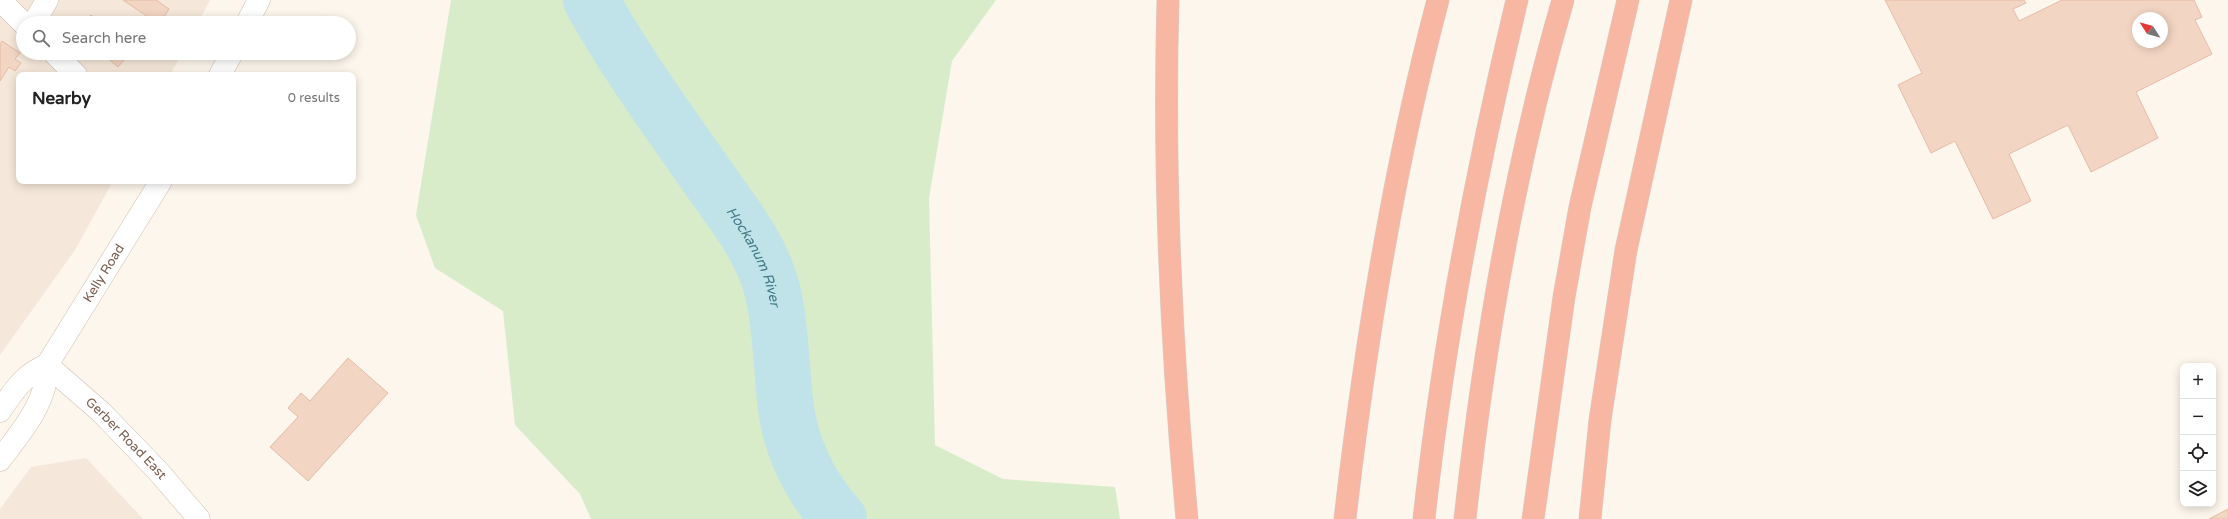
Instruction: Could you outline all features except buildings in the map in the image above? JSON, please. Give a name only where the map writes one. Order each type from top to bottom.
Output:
[{"type":"highway","points":[[1168,0],[1167,188],[1171,312],[1175,388],[1187,519]]},
{"type":"highway","points":[[1345,519],[1362,382],[1383,245],[1406,129],[1438,0]]},
{"type":"highway","points":[[1424,519],[1441,387],[1463,247],[1483,144],[1517,0]]},
{"type":"highway","points":[[1466,519],[1492,327],[1506,244],[1538,92],[1563,0]]},
{"type":"highway","points":[[1533,519],[1562,312],[1579,215],[1628,0]]},
{"type":"highway","points":[[1590,519],[1600,420],[1626,250],[1681,0]]},
{"type":"street","points":[[0,0],[16,16]]},
{"type":"street","points":[[38,16],[47,0]]},
{"type":"street","points":[[251,16],[259,0]]},
{"type":"street","points":[[61,60],[73,72]]},
{"type":"street","points":[[222,72],[228,60]]},
{"type":"street","name":"Kelly Road","points":[[0,460],[38,406],[46,386],[47,365],[159,184]]},
{"type":"street","name":"Kelly Road","points":[[0,411],[21,381],[37,369],[47,365]]},
{"type":"street","name":"Gerber Road East","points":[[47,365],[101,412],[158,471],[198,519]]},
{"type":"shaded area","points":[[0,0],[210,0],[202,16],[16,16],[16,60],[178,60],[172,72],[16,72],[16,184],[111,184],[75,250],[0,355]]},
{"type":"shaded area","points":[[86,458],[143,519],[0,519],[0,509],[31,467]]},
{"type":"green space","points":[[451,0],[996,0],[952,61],[929,198],[935,445],[1003,479],[1115,487],[1120,519],[591,519],[580,494],[515,425],[503,311],[435,268],[416,215]]},
{"type":"waterway","name":"Hockanum River","points":[[591,0],[631,66],[734,214],[760,258],[767,273],[775,303],[779,330],[785,400],[791,433],[802,464],[818,493],[839,519]]}]
